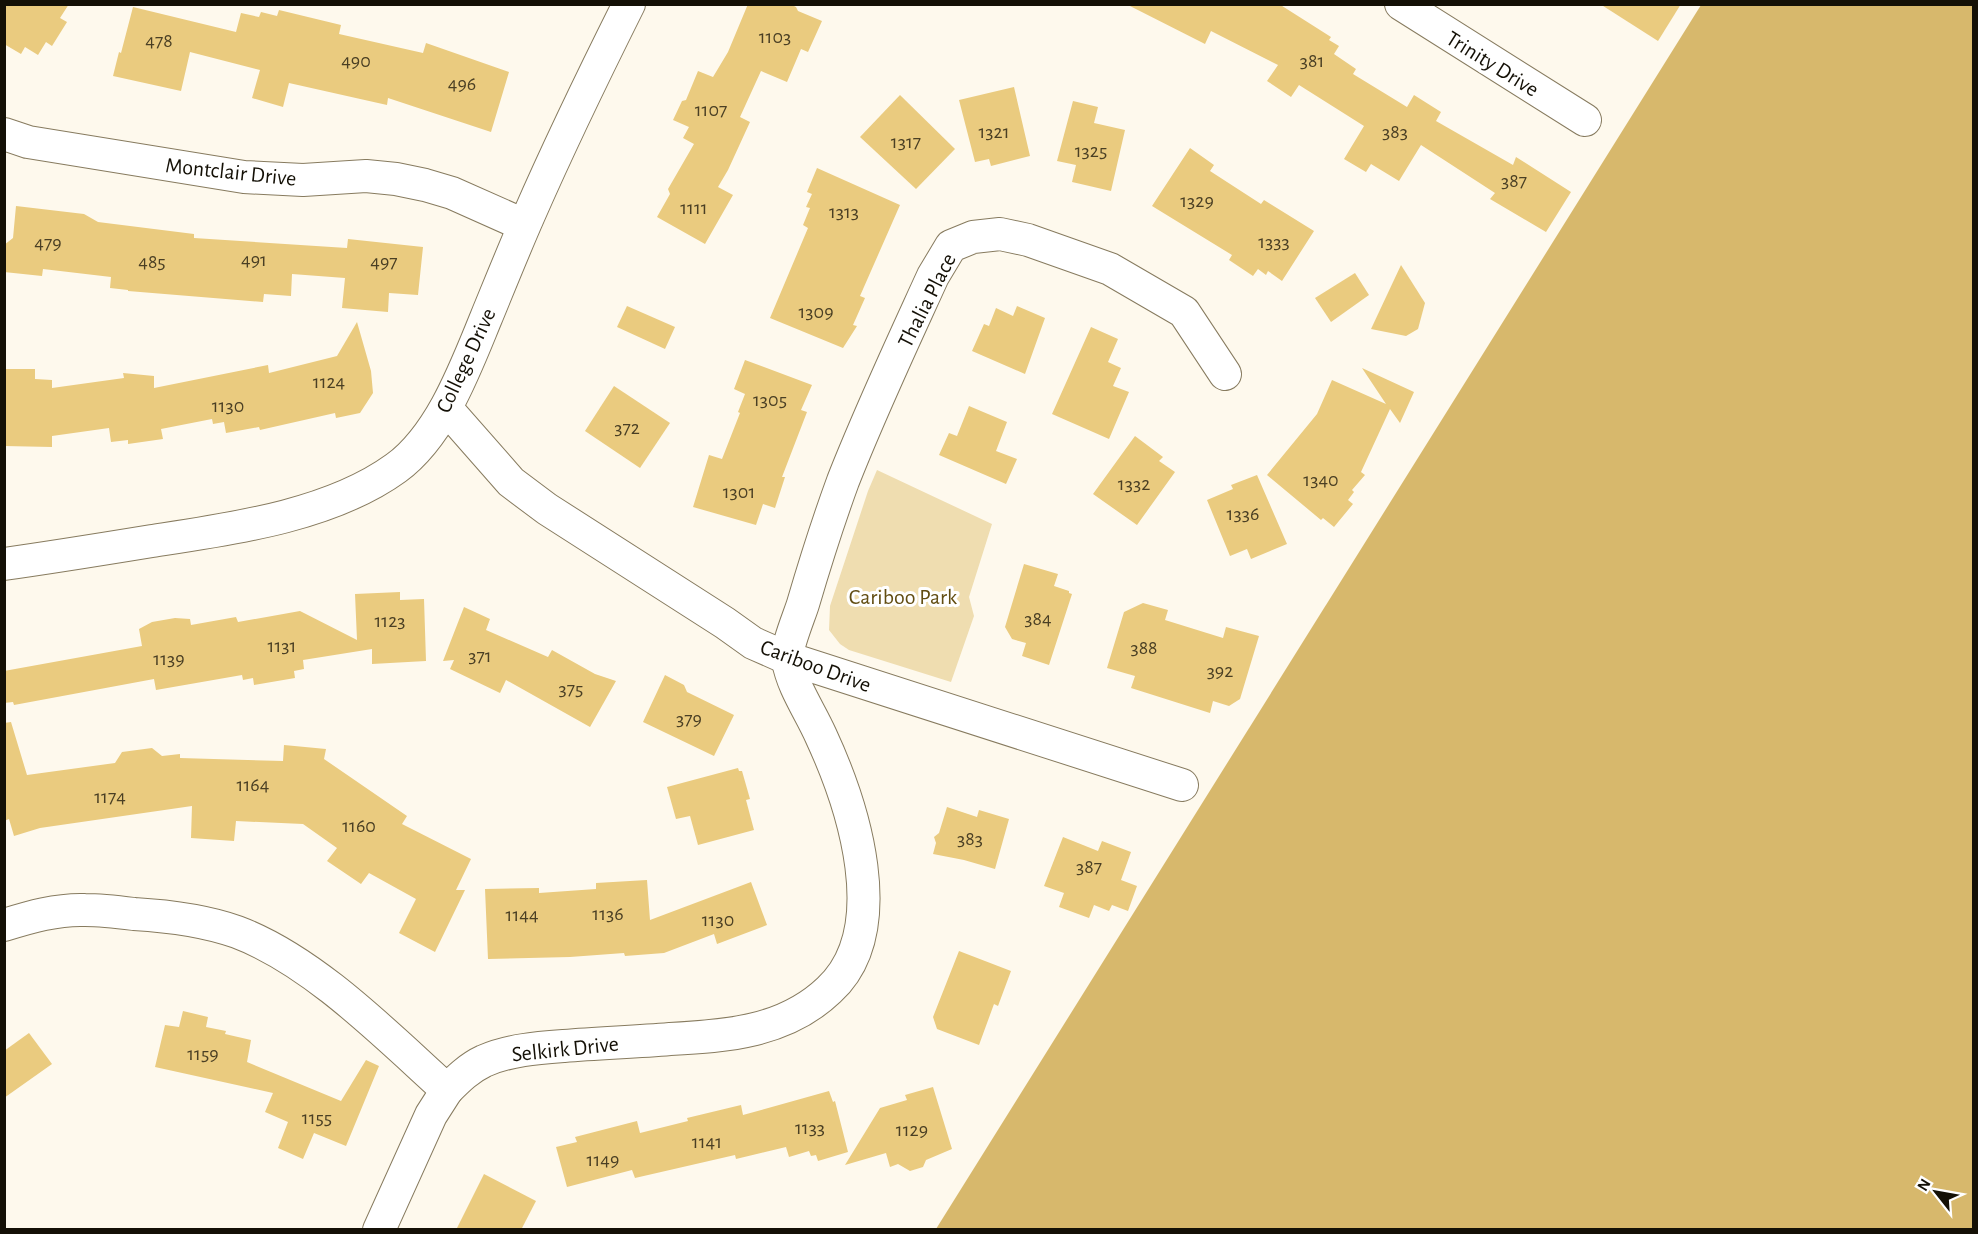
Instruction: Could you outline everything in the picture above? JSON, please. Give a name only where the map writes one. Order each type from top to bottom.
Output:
[{"type":"street","name":"College Drive","points":[[4,564],[230,529],[322,504],[374,482],[397,467],[416,449],[446,408],[467,367],[524,225],[629,4]]},
{"type":"street","name":"Trinity Drive","points":[[1401,4],[1586,120]]},
{"type":"street","name":"Montclair Drive","points":[[4,134],[28,142],[244,177],[303,180],[366,176],[396,179],[452,193],[524,225]]},
{"type":"street","name":"Thalia Place","points":[[787,658],[821,542],[843,482],[928,287],[951,246],[973,237],[1000,234],[1028,240],[1110,269],[1184,312],[1225,374]]},
{"type":"street","name":"Cariboo Drive","points":[[446,408],[511,482],[547,509],[753,643],[787,658],[1182,785]]},
{"type":"street","name":"Selkirk Drive","points":[[379,1230],[431,1116],[447,1090],[473,1068],[504,1054],[576,1045],[720,1036],[759,1029],[800,1012],[838,981],[854,955],[862,924],[864,892],[859,852],[846,804],[822,736],[802,699],[787,658]]},
{"type":"street","points":[[4,925],[53,913],[83,910],[147,915],[211,925],[238,933],[264,945],[317,976],[447,1090]]},
{"type":"green space","name":"Cariboo Park","points":[[877,470],[992,524],[969,597],[974,616],[951,682],[849,650],[840,644],[829,630],[830,606]]},
{"type":"shaded area","points":[[1701,5],[1973,5],[1973,1229],[936,1229]]},
{"type":"building","points":[[4,4],[69,4],[60,18],[67,22],[52,46],[46,42],[38,55],[25,47],[21,54],[4,44]]},
{"type":"building","points":[[748,4],[790,4],[798,11],[822,21],[808,52],[801,49],[787,82],[761,71],[740,117],[750,122],[718,187],[733,195],[705,244],[657,217],[670,194],[668,189],[694,144],[683,138],[689,127],[673,120],[682,101],[686,100],[698,71],[713,77],[728,52]]},
{"type":"building","points":[[1126,4],[1279,4],[1331,37],[1329,40],[1339,46],[1334,54],[1356,69],[1353,74],[1407,107],[1414,95],[1441,112],[1436,121],[1513,165],[1516,157],[1571,192],[1546,232],[1490,199],[1495,193],[1421,145],[1399,181],[1371,164],[1366,172],[1344,159],[1364,126],[1299,85],[1291,97],[1267,81],[1278,65],[1211,31],[1205,44]]},
{"type":"building","points":[[1600,4],[1681,4],[1658,41]]},
{"type":"building","points":[[133,7],[236,32],[241,13],[259,17],[261,12],[277,16],[279,10],[341,25],[339,34],[423,53],[426,43],[509,72],[491,132],[388,98],[387,105],[289,83],[283,107],[252,98],[260,70],[190,52],[181,91],[113,76]]},
{"type":"building","points":[[1014,87],[1030,156],[991,166],[989,159],[975,162],[959,100]]},
{"type":"building","points":[[900,95],[955,149],[916,189],[860,137]]},
{"type":"building","points":[[1073,101],[1098,107],[1094,123],[1125,130],[1111,191],[1072,182],[1076,165],[1057,161]]},
{"type":"building","points":[[1190,148],[1214,165],[1210,171],[1261,204],[1264,200],[1314,231],[1282,281],[1268,271],[1266,275],[1258,269],[1253,276],[1229,260],[1232,255],[1152,206]]},
{"type":"building","points":[[817,168],[900,205],[860,296],[865,298],[853,325],[857,326],[843,348],[770,318],[808,228],[803,225],[810,208],[806,207],[812,194],[807,192]]},
{"type":"building","points":[[16,206],[84,214],[98,222],[194,234],[194,238],[347,248],[348,239],[423,247],[418,295],[389,293],[388,312],[342,308],[345,278],[292,274],[291,296],[264,294],[263,302],[128,291],[110,288],[111,277],[43,269],[42,276],[4,272],[4,245],[13,238]]},
{"type":"building","points":[[1401,265],[1425,303],[1418,329],[1406,336],[1371,329]]},
{"type":"building","points":[[1355,273],[1369,295],[1331,322],[1315,298]]},
{"type":"building","points":[[627,306],[675,327],[665,349],[617,327]]},
{"type":"building","points":[[1017,306],[1045,318],[1025,374],[972,351],[984,324],[989,326],[996,308],[1013,316]]},
{"type":"building","points":[[357,322],[371,371],[373,393],[360,413],[336,418],[335,413],[260,430],[259,427],[226,433],[224,422],[213,424],[212,419],[161,429],[163,439],[128,444],[128,440],[111,442],[109,428],[52,436],[52,447],[4,446],[4,369],[35,369],[35,379],[52,380],[52,388],[124,378],[123,373],[154,376],[154,388],[268,365],[269,373],[337,356]]},
{"type":"building","points":[[1091,327],[1118,339],[1108,362],[1121,368],[1113,386],[1129,392],[1109,439],[1052,414]]},
{"type":"building","points":[[745,360],[812,385],[801,410],[807,412],[782,477],[785,477],[775,508],[763,504],[756,525],[693,507],[709,455],[722,459],[740,413],[738,412],[745,394],[734,389]]},
{"type":"building","points":[[1362,368],[1414,392],[1400,423],[1390,409],[1361,472],[1365,475],[1352,490],[1354,492],[1348,500],[1353,504],[1334,527],[1323,518],[1321,520],[1267,475],[1317,414],[1332,380],[1386,404]]},
{"type":"building","points":[[614,386],[670,423],[640,468],[585,431]]},
{"type":"building","points":[[969,406],[1007,422],[996,451],[1017,459],[1006,484],[939,455],[949,433],[957,436]]},
{"type":"building","points":[[1135,436],[1163,457],[1159,461],[1175,472],[1137,525],[1093,494]]},
{"type":"building","points":[[1257,475],[1287,544],[1251,559],[1247,549],[1230,556],[1207,500],[1233,489],[1231,485]]},
{"type":"building","points":[[1024,564],[1058,574],[1054,586],[1072,594],[1049,665],[1022,656],[1026,643],[1012,639],[1005,627]]},
{"type":"building","points":[[400,592],[400,600],[424,599],[426,661],[372,664],[372,649],[303,660],[304,669],[294,671],[295,678],[254,685],[253,678],[243,680],[242,675],[156,690],[154,679],[14,705],[13,702],[4,703],[4,671],[142,646],[139,629],[152,622],[175,618],[190,619],[191,625],[236,617],[238,622],[300,611],[357,640],[355,594]]},
{"type":"building","points":[[1143,603],[1168,610],[1165,620],[1223,638],[1226,627],[1259,636],[1240,699],[1229,706],[1213,701],[1210,713],[1131,688],[1135,676],[1107,668],[1124,612]]},
{"type":"building","points":[[464,607],[490,619],[486,630],[548,657],[552,650],[595,674],[616,681],[590,727],[506,680],[500,693],[450,669],[454,660],[443,661]]},
{"type":"building","points":[[665,675],[684,685],[687,692],[734,715],[714,756],[643,722]]},
{"type":"building","points":[[11,722],[27,775],[115,763],[122,752],[152,748],[162,756],[180,754],[180,758],[283,761],[284,745],[326,749],[324,759],[407,816],[402,824],[471,859],[456,890],[465,890],[435,952],[399,933],[416,899],[369,873],[361,884],[327,861],[337,848],[303,824],[236,821],[234,841],[191,838],[192,806],[40,828],[14,836],[9,819],[4,821],[4,723]]},
{"type":"building","points":[[738,768],[742,771],[750,799],[746,800],[754,830],[698,845],[690,816],[676,819],[667,787]]},
{"type":"building","points":[[947,807],[977,817],[979,810],[1009,819],[995,869],[933,854],[936,843],[934,837],[939,833]]},
{"type":"building","points":[[1063,837],[1098,851],[1102,841],[1131,852],[1121,880],[1137,886],[1128,911],[1112,905],[1109,911],[1094,905],[1089,918],[1059,907],[1064,893],[1044,886]]},
{"type":"building","points":[[647,880],[650,920],[751,882],[767,925],[717,944],[714,934],[664,953],[488,959],[485,889],[539,888],[539,893],[596,889],[596,883]]},
{"type":"building","points":[[959,951],[1011,971],[998,1006],[994,1004],[979,1045],[937,1029],[933,1017]]},
{"type":"building","points":[[183,1011],[208,1017],[206,1027],[251,1040],[247,1062],[341,1101],[366,1060],[379,1066],[346,1146],[314,1133],[303,1159],[278,1148],[288,1122],[265,1112],[273,1093],[155,1067],[165,1025],[179,1027]]},
{"type":"building","points":[[29,1033],[52,1064],[4,1098],[4,1051]]},
{"type":"building","points":[[933,1087],[952,1149],[926,1160],[923,1167],[910,1171],[898,1164],[890,1167],[886,1153],[845,1165],[880,1108],[907,1100],[905,1095]]},
{"type":"building","points":[[829,1091],[833,1102],[835,1101],[848,1152],[818,1161],[816,1155],[811,1156],[809,1151],[789,1157],[786,1147],[736,1159],[735,1155],[635,1178],[632,1170],[567,1187],[556,1147],[577,1142],[575,1137],[637,1121],[640,1133],[688,1121],[687,1118],[741,1105],[743,1115]]},
{"type":"building","points":[[484,1174],[536,1201],[521,1230],[456,1230]]}]
